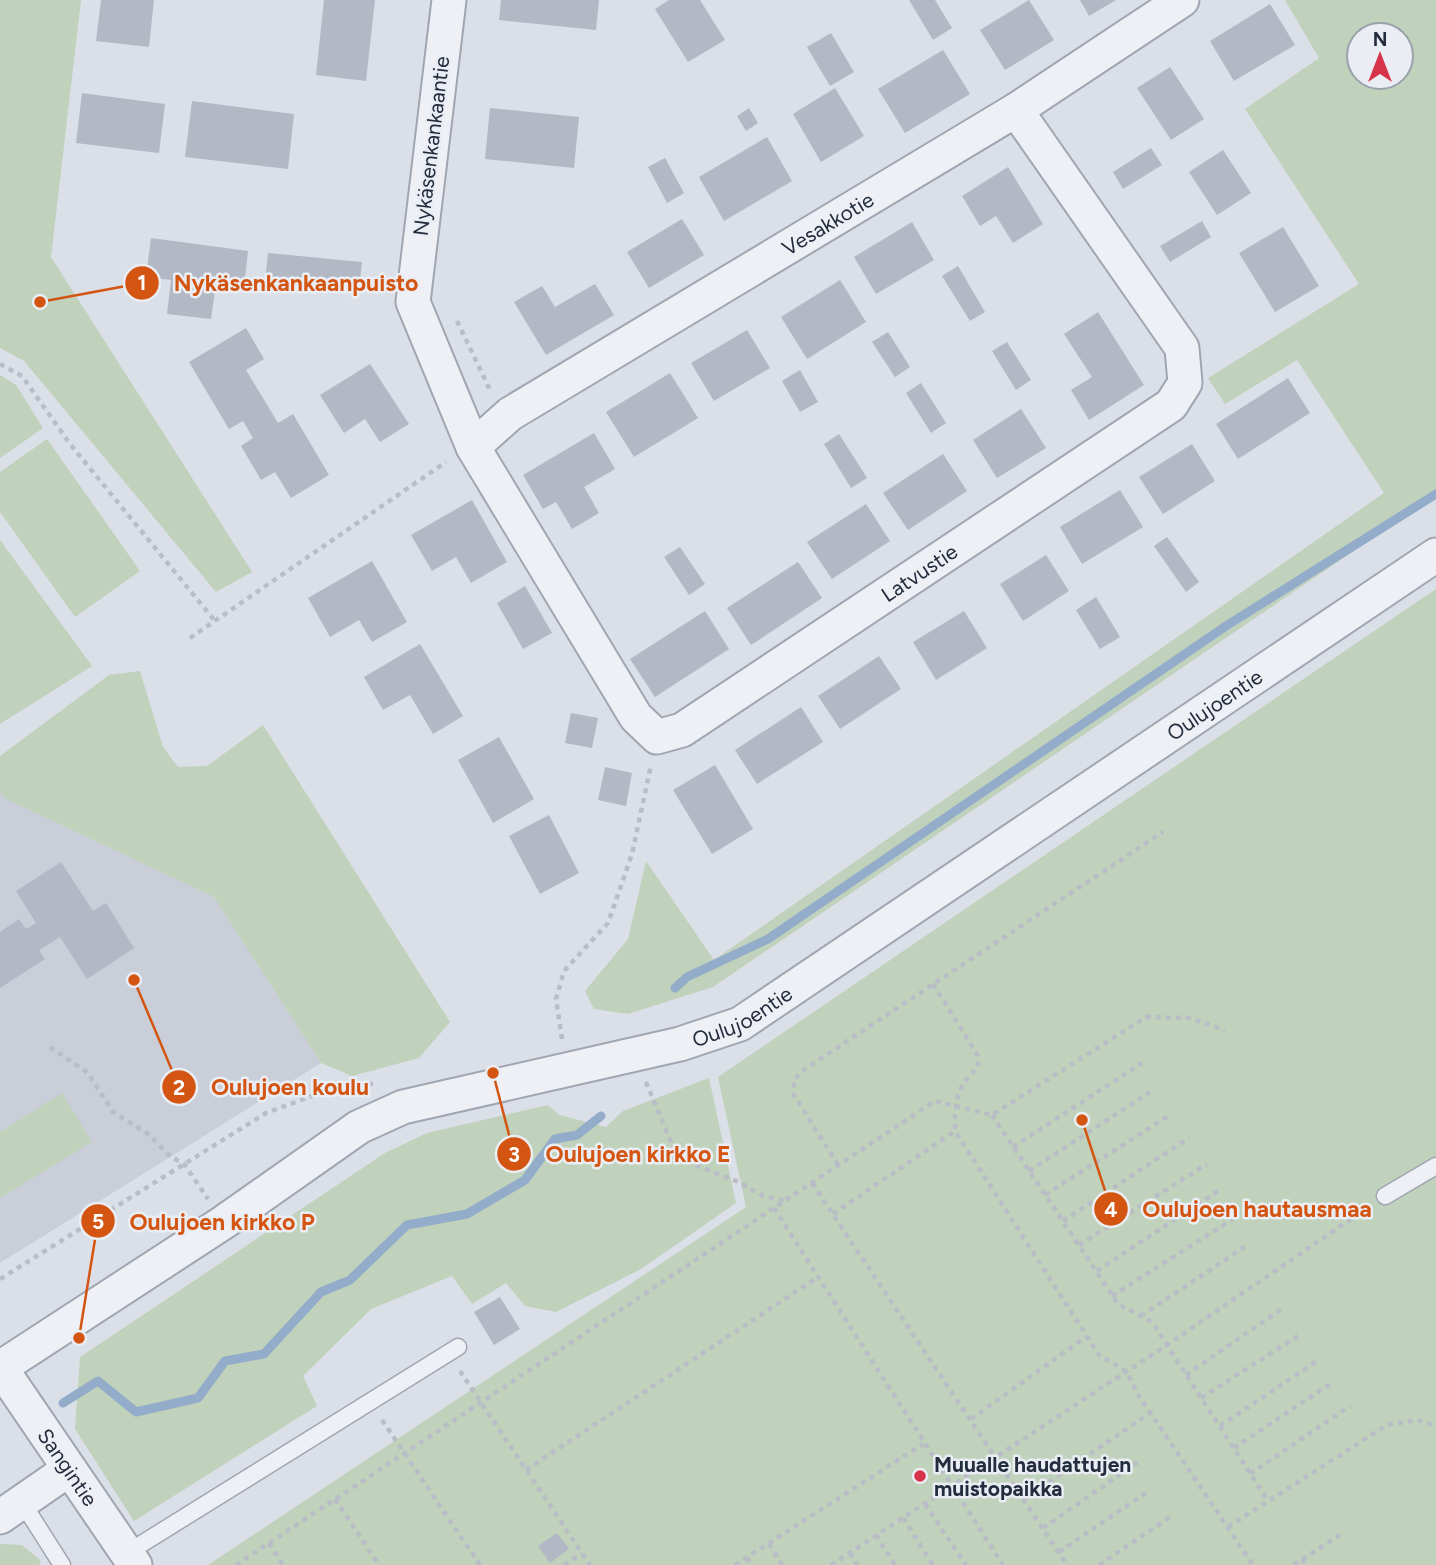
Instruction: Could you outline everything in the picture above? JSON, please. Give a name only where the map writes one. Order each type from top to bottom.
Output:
[{"type":"street","name":"Nykäsenkankaantie","points":[[449,0],[413,302],[478,454]]},
{"type":"street","name":"Vesakkotie","points":[[478,454],[510,414],[1016,110],[1182,0]]},
{"type":"street","name":"Latvustie","points":[[657,737],[682,730],[1171,405],[1185,383],[1182,348],[1016,110]]},
{"type":"street","points":[[478,454],[636,717],[657,737]]},
{"type":"street","name":"Oulujoentie","points":[[0,1368],[224,1222],[359,1127],[403,1107],[680,1044],[740,1024],[1436,555]]},
{"type":"street","name":"Sangintie","points":[[0,1368],[131,1559]]},
{"type":"street","points":[[11,1509],[68,1470]]},
{"type":"lane","points":[[1385,1196],[1436,1166]]},
{"type":"lane","points":[[131,1559],[453,1350]]},
{"type":"lane","points":[[11,1509],[62,1565]]},
{"type":"path","points":[[456,318],[488,388],[510,414]]},
{"type":"path","points":[[0,364],[22,376],[70,444],[215,621]]},
{"type":"path","points":[[190,638],[453,457],[465,464],[478,454]]},
{"type":"path","points":[[563,1050],[556,999],[564,971],[608,923],[632,854],[657,737]]},
{"type":"path","points":[[838,1165],[794,1095],[794,1080],[804,1069],[1163,832]]},
{"type":"path","points":[[933,984],[978,1056],[978,1067],[961,1083],[955,1106],[955,1131],[1099,1355],[1126,1371],[1150,1413],[1253,1565]]},
{"type":"path","points":[[992,1115],[1146,1017],[1189,1018],[1225,1030]]},
{"type":"path","points":[[50,1047],[88,1073],[113,1112],[148,1134],[170,1156],[184,1164],[224,1222]]},
{"type":"path","points":[[1013,1147],[1142,1063]]},
{"type":"path","points":[[644,1079],[673,1147],[690,1163],[741,1183],[761,1195],[785,1201]]},
{"type":"path","points":[[0,1279],[267,1112],[320,1093],[388,1081]]},
{"type":"path","points":[[1029,1171],[1150,1092]]},
{"type":"path","points":[[236,1565],[935,1101],[992,1115],[1118,1304],[1152,1322],[1268,1501]]},
{"type":"path","points":[[1045,1195],[1168,1116]]},
{"type":"path","points":[[833,1214],[955,1131]]},
{"type":"path","points":[[1063,1221],[1189,1138]]},
{"type":"path","points":[[1079,1245],[1207,1164]]},
{"type":"path","points":[[812,1183],[1068,1565]]},
{"type":"path","points":[[1097,1271],[1221,1189]]},
{"type":"path","points":[[831,1565],[1167,1345],[1385,1196]]},
{"type":"path","points":[[774,1208],[1003,1565]]},
{"type":"path","points":[[1112,1296],[1239,1214]]},
{"type":"path","points":[[1141,1316],[1249,1244]]},
{"type":"path","points":[[526,1470],[818,1277]]},
{"type":"path","points":[[1186,1374],[1283,1308]]},
{"type":"path","points":[[1201,1398],[1301,1334]]},
{"type":"path","points":[[971,1419],[1087,1336]]},
{"type":"path","points":[[453,1350],[481,1403],[590,1565]]},
{"type":"path","points":[[1220,1426],[1317,1362]]},
{"type":"path","points":[[1234,1448],[1333,1382]]},
{"type":"path","points":[[370,1402],[480,1565]]},
{"type":"path","points":[[1250,1474],[1350,1406]]},
{"type":"path","points":[[1024,1499],[1150,1413]]},
{"type":"path","points":[[1228,1527],[1387,1425],[1417,1420],[1436,1426]]},
{"type":"path","points":[[736,1565],[923,1444]]},
{"type":"path","points":[[1043,1528],[1138,1462]]},
{"type":"path","points":[[1059,1552],[1150,1490]]},
{"type":"path","points":[[335,1499],[379,1565]]},
{"type":"path","points":[[925,1504],[966,1565]]},
{"type":"path","points":[[1099,1565],[1173,1515]]},
{"type":"path","points":[[903,1518],[933,1565]]},
{"type":"path","points":[[1294,1565],[1341,1534]]},
{"type":"path","points":[[876,1535],[895,1565]]},
{"type":"path","points":[[269,1543],[283,1565]]},
{"type":"path","points":[[769,1544],[782,1565]]},
{"type":"path","points":[[564,1565],[582,1553]]},
{"type":"path","points":[[850,1553],[858,1565]]},
{"type":"path","points":[[747,1558],[752,1565]]},
{"type":"path","points":[[1303,1559],[1307,1565]]},
{"type":"shaded area","points":[[0,792],[4,798],[214,897],[321,1063],[0,1263]]},
{"type":"green space","points":[[0,0],[81,0],[51,257],[252,572],[216,592],[24,361],[0,348]]},
{"type":"green space","points":[[1285,0],[1436,0],[1436,495],[713,987],[628,1014],[594,1009],[585,991],[628,939],[646,861],[714,960],[1384,493],[1297,360],[1225,404],[1208,378],[1359,284],[1245,109],[1319,58]]},
{"type":"green space","points":[[0,375],[16,385],[43,428],[0,458]]},
{"type":"green space","points":[[47,439],[140,571],[75,617],[0,512],[0,472]]},
{"type":"green space","points":[[0,540],[92,666],[0,724]]},
{"type":"green space","points":[[1436,589],[1436,1565],[208,1565],[746,1207],[718,1077]]},
{"type":"green space","points":[[140,671],[163,747],[178,767],[207,766],[263,725],[450,1022],[419,1058],[352,1076],[321,1063],[214,897],[4,798],[0,792],[0,756],[109,675]]},
{"type":"green space","points":[[709,1078],[736,1203],[641,1269],[556,1312],[525,1306],[506,1283],[472,1304],[452,1276],[371,1309],[303,1376],[317,1406],[134,1521],[75,1429],[80,1357],[385,1153],[427,1133],[548,1105],[559,1115],[606,1127],[623,1111]]},
{"type":"green space","points":[[62,1093],[92,1142],[0,1198],[0,1132]]},
{"type":"green space","points":[[0,1544],[22,1545],[41,1561],[39,1565],[0,1565]]},
{"type":"building","points":[[101,0],[154,0],[149,47],[96,41]]},
{"type":"building","points":[[324,0],[375,0],[366,81],[316,75]]},
{"type":"building","points":[[501,0],[599,0],[596,30],[499,20]]},
{"type":"building","points":[[669,0],[700,0],[725,40],[688,62],[655,9]]},
{"type":"building","points":[[909,0],[935,0],[952,28],[933,40]]},
{"type":"building","points":[[1029,0],[1054,40],[1005,70],[980,30]]},
{"type":"building","points":[[1080,0],[1116,0],[1089,16]]},
{"type":"building","points":[[1270,4],[1295,45],[1234,81],[1210,41]]},
{"type":"building","points":[[831,33],[854,72],[830,86],[807,47]]},
{"type":"building","points":[[943,50],[970,94],[905,133],[878,89]]},
{"type":"building","points":[[1170,67],[1204,119],[1171,140],[1137,88]]},
{"type":"building","points":[[835,88],[864,136],[821,162],[793,114]]},
{"type":"building","points":[[82,93],[165,104],[159,153],[76,143]]},
{"type":"building","points":[[192,101],[294,114],[288,169],[185,157]]},
{"type":"building","points":[[490,108],[579,117],[574,168],[485,159]]},
{"type":"building","points":[[749,108],[758,123],[746,131],[737,116]]},
{"type":"building","points":[[767,137],[792,181],[724,221],[699,177]]},
{"type":"building","points":[[1151,148],[1162,165],[1123,189],[1113,172]]},
{"type":"building","points":[[1223,150],[1251,193],[1217,215],[1189,172]]},
{"type":"building","points":[[665,158],[684,193],[667,203],[648,167]]},
{"type":"building","points":[[1008,167],[1043,224],[1013,243],[996,216],[980,226],[962,196]]},
{"type":"building","points":[[682,219],[704,255],[649,288],[627,252]]},
{"type":"building","points":[[1202,221],[1211,237],[1170,262],[1160,246]]},
{"type":"building","points":[[912,222],[934,260],[876,294],[854,257]]},
{"type":"building","points":[[1283,227],[1319,286],[1275,312],[1239,253]]},
{"type":"building","points":[[151,238],[248,251],[244,287],[216,284],[211,319],[167,314],[171,280],[146,277]]},
{"type":"building","points":[[268,253],[362,262],[359,291],[265,281]]},
{"type":"building","points":[[958,266],[985,312],[970,321],[942,276]]},
{"type":"building","points":[[840,280],[866,322],[807,359],[781,317]]},
{"type":"building","points":[[595,284],[614,315],[546,355],[514,302],[542,286],[555,307]]},
{"type":"building","points":[[1098,312],[1144,385],[1089,420],[1071,390],[1092,377],[1064,334]]},
{"type":"building","points":[[246,328],[264,359],[246,370],[278,423],[293,414],[329,475],[291,498],[275,472],[261,480],[241,446],[253,438],[243,421],[229,429],[189,362]]},
{"type":"building","points":[[747,330],[770,368],[714,401],[691,363]]},
{"type":"building","points":[[888,332],[910,367],[895,377],[872,342]]},
{"type":"building","points":[[1007,342],[1031,380],[1016,390],[992,351]]},
{"type":"building","points":[[370,364],[409,424],[380,442],[365,419],[344,433],[320,395]]},
{"type":"building","points":[[800,370],[818,402],[800,412],[782,381]]},
{"type":"building","points":[[670,373],[698,418],[634,457],[606,412]]},
{"type":"building","points":[[1288,378],[1310,413],[1238,459],[1216,424]]},
{"type":"building","points":[[921,383],[946,423],[931,433],[906,393]]},
{"type":"building","points":[[1021,409],[1046,448],[997,478],[973,440]]},
{"type":"building","points":[[594,433],[615,469],[584,487],[599,513],[572,529],[556,502],[543,509],[523,475]]},
{"type":"building","points":[[839,434],[867,478],[851,488],[824,444]]},
{"type":"building","points":[[1192,444],[1215,481],[1163,514],[1139,477]]},
{"type":"building","points":[[943,454],[967,491],[908,530],[883,493]]},
{"type":"building","points":[[1120,490],[1143,527],[1082,564],[1060,527]]},
{"type":"building","points":[[472,500],[507,562],[471,583],[456,557],[432,571],[411,535]]},
{"type":"building","points":[[866,504],[890,541],[832,579],[807,542]]},
{"type":"building","points":[[1167,537],[1199,582],[1186,592],[1154,546]]},
{"type":"building","points":[[680,547],[705,584],[689,595],[664,557]]},
{"type":"building","points":[[1046,555],[1069,591],[1023,621],[1000,584]]},
{"type":"building","points":[[372,561],[407,622],[372,642],[359,620],[330,637],[308,598]]},
{"type":"building","points":[[798,562],[822,598],[751,645],[727,608]]},
{"type":"building","points":[[525,586],[552,633],[523,649],[497,603]]},
{"type":"building","points":[[1096,597],[1120,637],[1100,649],[1076,610]]},
{"type":"building","points":[[705,611],[729,649],[655,697],[630,659]]},
{"type":"building","points":[[964,611],[987,648],[936,680],[913,642]]},
{"type":"building","points":[[420,644],[463,716],[433,734],[410,695],[383,710],[364,677]]},
{"type":"building","points":[[879,656],[901,689],[840,729],[818,696]]},
{"type":"building","points":[[801,707],[823,742],[757,784],[735,750]]},
{"type":"building","points":[[571,713],[598,718],[592,748],[565,743]]},
{"type":"building","points":[[499,737],[534,799],[493,823],[458,760]]},
{"type":"building","points":[[715,765],[753,829],[712,854],[673,790]]},
{"type":"building","points":[[605,767],[632,773],[626,806],[598,800]]},
{"type":"building","points":[[549,815],[579,873],[540,894],[509,836]]},
{"type":"building","points":[[61,862],[93,911],[106,903],[134,948],[87,979],[60,937],[39,950],[45,959],[0,988],[0,932],[19,919],[26,929],[36,923],[16,891]]},
{"type":"building","points":[[500,1297],[520,1329],[494,1345],[474,1312]]},
{"type":"building","points":[[557,1533],[569,1549],[550,1563],[538,1546]]},
{"type":"waterway","points":[[675,988],[687,977],[768,939],[1226,626],[1436,494]]},
{"type":"waterway","points":[[63,1403],[98,1381],[136,1412],[198,1398],[225,1361],[264,1354],[321,1292],[350,1280],[407,1225],[467,1214],[525,1180],[555,1139],[577,1135],[601,1116]]},
{"type":"place","name":"Nykäsenkankaanpuisto","points":[[40,302]]},
{"type":"place","name":"Oulujoen koulu","points":[[134,980]]},
{"type":"place","name":"Oulujoen kirkko E","points":[[493,1073]]},
{"type":"place","name":"Oulujoen hautausmaa","points":[[1082,1120]]},
{"type":"place","name":"Oulujoen kirkko P","points":[[79,1338]]},
{"type":"place","name":"Muualle haudattujen muistopaikka","points":[[920,1476]]}]
